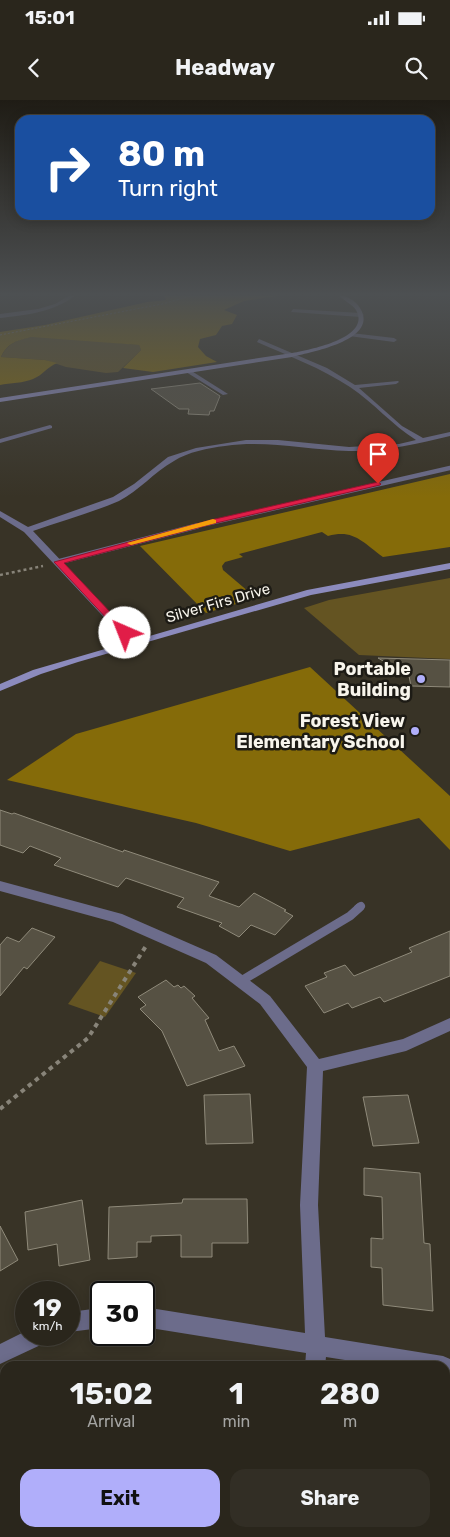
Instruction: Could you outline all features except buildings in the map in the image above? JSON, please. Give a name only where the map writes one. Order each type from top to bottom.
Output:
[{"type":"street","points":[[0,400],[246,362]]},
{"type":"street","points":[[309,362],[325,369],[354,387],[400,427],[424,441]]},
{"type":"street","points":[[188,371],[225,394]]},
{"type":"street","points":[[354,387],[396,382]]},
{"type":"street","points":[[0,441],[50,427]]},
{"type":"street","points":[[27,530],[116,499],[137,486],[171,459],[196,450],[224,444],[246,442],[278,442],[349,449],[399,446],[450,434]]},
{"type":"street","points":[[0,513],[27,530],[134,643]]},
{"type":"street","name":"Silver Firs Drive","points":[[0,688],[37,672],[310,592],[450,566]]},
{"type":"street","points":[[0,886],[117,918],[211,959],[265,1000],[315,1066],[309,1205],[315,1361]]},
{"type":"street","points":[[315,1066],[406,1045],[450,1024]]},
{"type":"street","points":[[155,1318],[412,1361]]},
{"type":"street","points":[[0,1354],[17,1346]]},
{"type":"lane","points":[[58,562],[215,521],[450,468]]},
{"type":"lane","points":[[241,981],[350,916],[361,906]]},
{"type":"path","points":[[0,575],[58,562]]},
{"type":"path","points":[[0,1110],[88,1038],[154,934]]},
{"type":"shaded area","points":[[0,362],[57,363],[33,379],[0,385]]},
{"type":"shaded area","points":[[51,362],[128,362],[118,372],[106,373],[66,367]]},
{"type":"shaded area","points":[[129,362],[217,362],[153,372],[123,368]]},
{"type":"shaded area","points":[[450,474],[450,547],[383,557],[357,538],[345,534],[328,536],[322,532],[239,554],[243,557],[225,562],[222,566],[223,570],[256,598],[206,613],[140,546]]},
{"type":"shaded area","points":[[450,578],[450,659],[359,655],[304,608],[329,600]]},
{"type":"shaded area","points":[[310,667],[450,796],[450,850],[419,818],[290,851],[196,823],[7,780],[76,734]]},
{"type":"shaded area","points":[[100,961],[136,973],[105,1017],[68,1004]]},
{"type":"slow traffic","points":[[131,543],[213,521]]},
{"type":"place","name":"Portable Building","points":[[421,679]]},
{"type":"place","name":"Forest View Elementary School","points":[[415,731]]},
{"type":"route","points":[[125,633],[58,562],[215,521],[378,484]]}]
